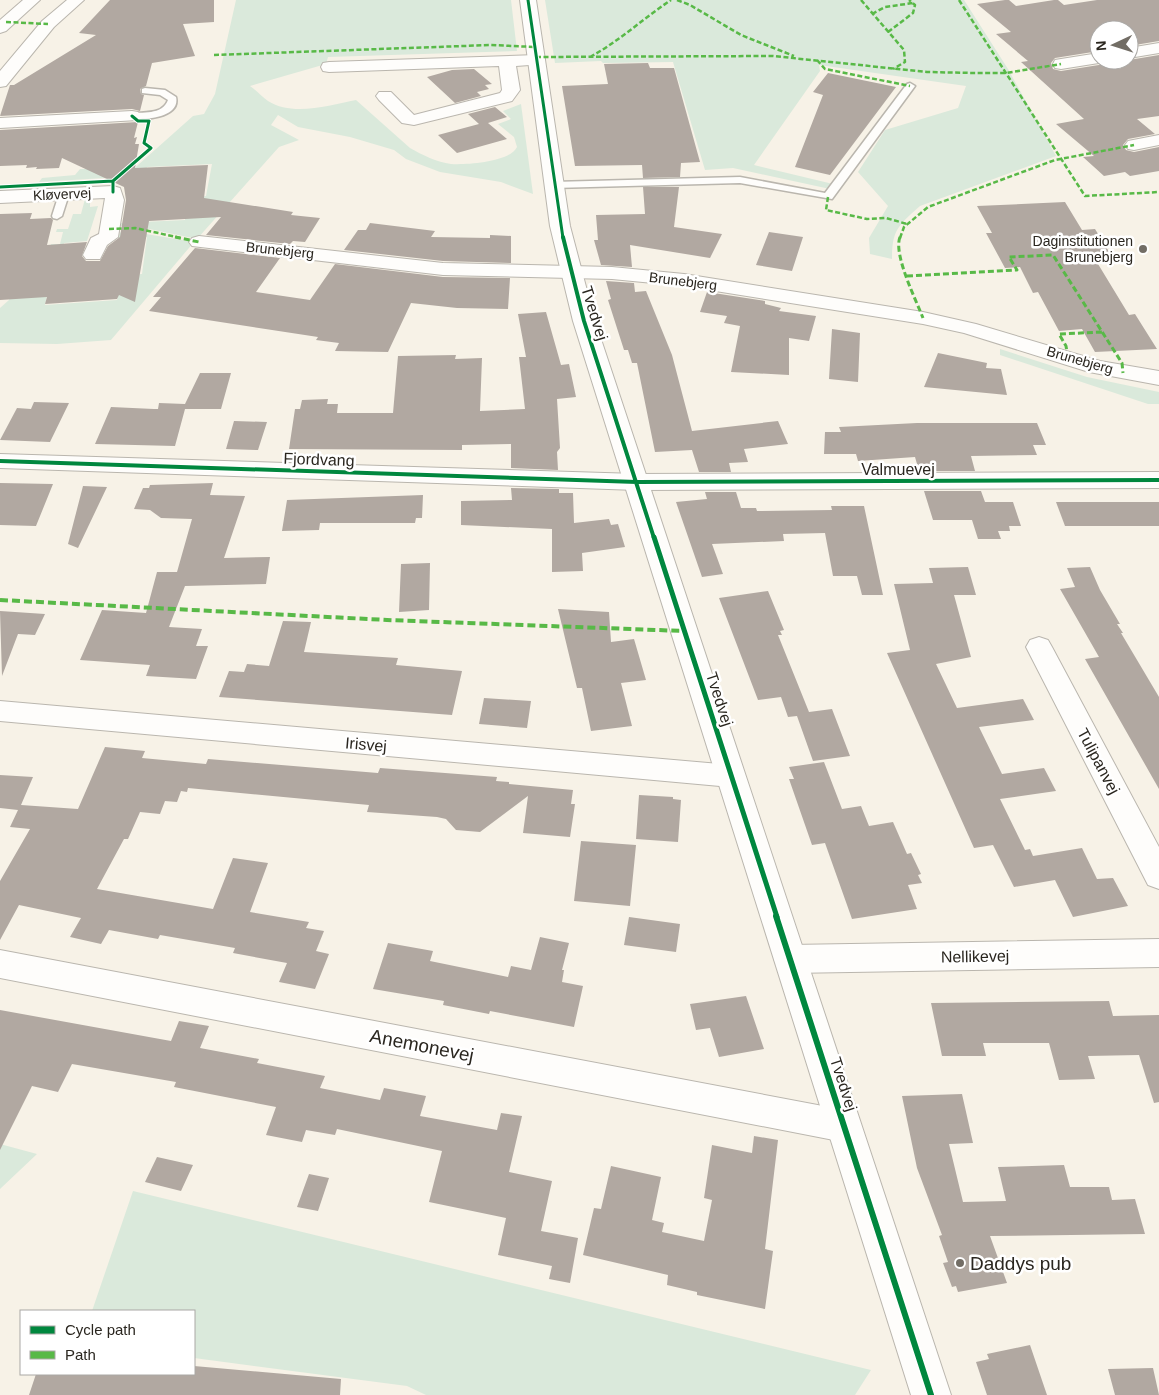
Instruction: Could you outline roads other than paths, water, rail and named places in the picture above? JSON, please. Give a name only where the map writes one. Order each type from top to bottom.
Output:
[{"type":"street","points":[[0,28],[32,0]]},
{"type":"street","points":[[0,82],[48,24],[76,0]]},
{"type":"street","name":"Tvedvej","points":[[528,0],[553,185],[570,272],[931,1395]]},
{"type":"street","points":[[1139,51],[1159,48]]},
{"type":"street","points":[[329,67],[537,60]]},
{"type":"street","points":[[1061,64],[1089,60]]},
{"type":"street","points":[[385,96],[408,119],[414,120],[506,97],[511,90],[507,61]]},
{"type":"street","points":[[0,123],[132,116]]},
{"type":"street","points":[[1134,145],[1159,140]]},
{"type":"street","name":"Kløvervej","points":[[0,197],[112,192],[115,200],[108,237],[98,242],[93,256]]},
{"type":"street","name":"Brunebjerg","points":[[199,242],[443,269],[612,273],[684,280],[923,318],[968,328],[1097,367],[1159,378]]},
{"type":"street","name":"Fjordvang","points":[[0,461],[637,482]]},
{"type":"street","name":"Valmuevej","points":[[637,482],[1159,480]]},
{"type":"street","name":"Tulipanvej","points":[[1039,647],[1159,876]]},
{"type":"street","name":"Irisvej","points":[[0,711],[731,776]]},
{"type":"street","name":"Nellikevej","points":[[790,959],[1159,953]]},
{"type":"street","name":"Anemonevej","points":[[0,964],[844,1126]]},
{"type":"lane","points":[[553,185],[740,180],[828,197],[910,86]]},
{"type":"lane","points":[[132,116],[159,113],[171,107],[173,103],[173,100],[167,94],[145,92]]},
{"type":"lane","points":[[57,216],[64,194]]},
{"type":"place","name":"Daginstitutionen Brunebjerg","points":[[1143,249]]},
{"type":"place","name":"Daddys pub","points":[[960,1263]]}]
